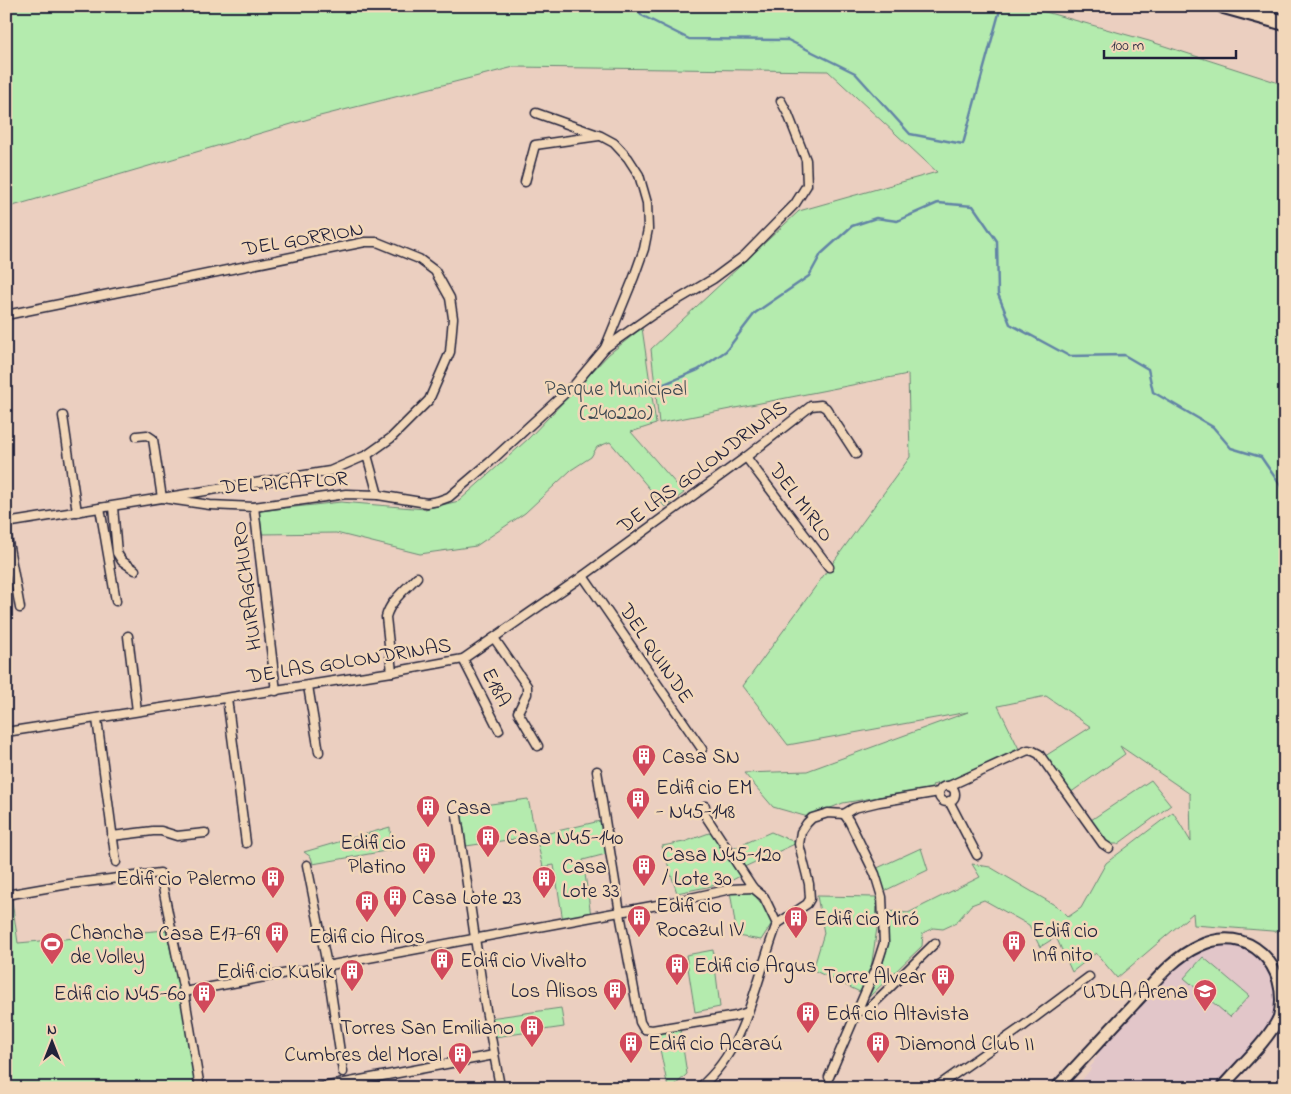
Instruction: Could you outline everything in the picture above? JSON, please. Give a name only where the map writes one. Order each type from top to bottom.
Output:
[{"type":"highway","points":[[1224,6],[1285,23]]},
{"type":"street","points":[[605,348],[652,315],[713,279],[744,256],[795,204],[806,185],[806,160],[781,101]]},
{"type":"street","points":[[536,113],[601,136],[614,143],[628,158],[639,175],[647,202],[648,229],[644,249],[605,348]]},
{"type":"street","points":[[525,182],[535,146],[601,136]]},
{"type":"street","name":"DEL GORRION","points":[[6,315],[365,242],[377,242],[420,259],[435,271],[450,298],[453,318],[450,352],[429,400],[391,438],[368,455],[330,471],[6,523]]},
{"type":"street","name":"DEL PICAFLOR","points":[[162,498],[210,506],[254,506],[332,495],[378,495],[427,503],[438,501],[449,497],[490,462],[575,384],[605,348]]},
{"type":"street","name":"DE LAS GOLONDRINAS","points":[[6,732],[308,686],[463,659],[583,576],[746,457],[811,406],[821,405],[826,408],[856,454]]},
{"type":"street","points":[[63,416],[77,512]]},
{"type":"street","points":[[137,436],[153,438],[162,498]]},
{"type":"street","name":"DEL PICAFLOR","points":[[368,455],[378,495]]},
{"type":"street","name":"DEL MIRLO","points":[[746,457],[829,567]]},
{"type":"street","points":[[113,506],[117,553],[122,561],[134,570]]},
{"type":"street","name":"HUIRAGCHURO","points":[[254,506],[276,691]]},
{"type":"street","points":[[100,508],[116,600]]},
{"type":"street","points":[[6,530],[20,608]]},
{"type":"street","name":"DEL QUINDE","points":[[583,576],[702,749]]},
{"type":"street","points":[[392,672],[386,617],[388,609],[417,577]]},
{"type":"street","points":[[128,636],[137,712]]},
{"type":"street","points":[[494,638],[528,686],[527,694],[518,712],[538,746]]},
{"type":"street","name":"E18A","points":[[463,659],[500,730]]},
{"type":"street","points":[[308,686],[319,752]]},
{"type":"street","points":[[227,698],[246,842]]},
{"type":"street","points":[[97,718],[116,862]]},
{"type":"street","points":[[699,1088],[711,1077],[727,1056],[744,1026],[778,924],[807,904],[810,899],[809,884],[799,844],[801,832],[806,822],[812,818],[828,812],[844,814],[854,808],[879,802],[939,792],[943,787],[1028,750],[1039,754],[1103,844],[1109,848]]},
{"type":"street","points":[[597,772],[640,1022],[644,1029],[652,1030],[736,1016],[748,1012]]},
{"type":"street","points":[[949,786],[954,794],[952,800],[949,801]]},
{"type":"street","points":[[939,792],[942,799],[949,801],[977,856]]},
{"type":"street","points":[[705,806],[703,812],[753,888],[764,897],[778,924]]},
{"type":"street","points":[[829,1077],[877,965],[884,943],[882,897],[875,874],[850,821],[844,814]]},
{"type":"street","points":[[456,816],[499,1081]]},
{"type":"street","points":[[112,836],[153,831],[161,831],[177,836],[205,833]]},
{"type":"street","points":[[307,866],[327,965],[343,1072]]},
{"type":"street","points":[[6,895],[69,884],[160,873],[184,992],[200,1088]]},
{"type":"street","points":[[184,992],[731,890],[753,888]]},
{"type":"street","points":[[1056,1088],[1170,965],[1198,946],[1212,940],[1225,938],[1238,939],[1258,946],[1266,952],[1273,960],[1283,992],[1282,1008],[1278,1019],[1268,1034],[1221,1088]]},
{"type":"street","points":[[856,1012],[868,1009],[935,943]]},
{"type":"street","points":[[934,1088],[1022,1027],[1089,977]]},
{"type":"street","points":[[318,1088],[494,1055]]},
{"type":"shaded area","name":"UDLA Arena","points":[[1238,944],[1262,957],[1276,982],[1277,1006],[1265,1031],[1215,1088],[1075,1088],[1091,1069],[1090,1067],[1094,1060],[1100,1054],[1098,1052],[1179,964],[1200,950],[1213,945]]},
{"type":"green space","points":[[6,6],[1024,6],[1149,41],[1285,85],[1285,932],[1194,925],[1193,913],[1117,978],[1096,953],[1072,972],[1056,937],[1040,947],[1029,925],[984,900],[971,905],[956,923],[943,929],[933,928],[923,933],[922,946],[868,998],[879,976],[888,945],[888,911],[908,913],[980,877],[972,864],[990,867],[1058,907],[1068,917],[1081,908],[1106,863],[1173,812],[1191,842],[1190,794],[1120,746],[1125,754],[1070,793],[1042,758],[1091,727],[1046,696],[998,706],[1021,753],[949,781],[932,785],[936,791],[902,793],[843,803],[808,817],[773,807],[744,773],[807,771],[968,712],[788,745],[743,686],[910,457],[908,374],[659,423],[651,349],[799,211],[937,172],[828,71],[514,67],[312,118],[6,208]]},
{"type":"green space","name":"Parque Municipal (240220)","points":[[642,328],[656,424],[631,432],[684,493],[665,507],[610,442],[597,447],[591,457],[571,470],[525,513],[476,546],[420,554],[336,533],[262,534],[259,511],[341,502],[425,509],[459,501],[528,439],[609,354]]},
{"type":"green space","points":[[1151,780],[1171,805],[1118,844],[1109,844],[1091,820]]},
{"type":"green space","points":[[528,799],[536,836],[466,846],[461,808]]},
{"type":"green space","points":[[600,821],[606,854],[583,860],[591,916],[563,921],[554,865],[543,867],[536,836]]},
{"type":"green space","points":[[390,827],[391,850],[313,864],[311,857],[304,852]]},
{"type":"green space","points":[[712,832],[740,876],[727,883],[677,893],[662,846],[684,842]]},
{"type":"green space","points":[[771,832],[797,843],[742,868],[730,850]]},
{"type":"green space","points":[[921,848],[928,870],[880,893],[873,870]]},
{"type":"green space","points":[[746,884],[774,920],[761,940],[737,936],[730,891]]},
{"type":"green space","points":[[11,894],[18,943],[166,930],[200,1088],[6,1088],[6,895]]},
{"type":"green space","points":[[817,896],[876,897],[877,928],[871,968],[860,992],[813,970],[824,933]]},
{"type":"green space","points":[[713,950],[720,1007],[695,1012],[686,955]]},
{"type":"green space","points":[[1203,957],[1249,996],[1230,1017],[1184,978]]},
{"type":"green space","points":[[561,1008],[564,1027],[495,1037],[490,1018]]},
{"type":"green space","points":[[679,1022],[687,1074],[672,1088],[668,1088],[655,1025]]},
{"type":"waterway","points":[[638,6],[641,15],[689,39],[788,40],[855,73],[910,134],[963,144],[1001,6]]},
{"type":"waterway","points":[[638,395],[698,370],[726,351],[755,313],[809,276],[821,254],[852,226],[876,218],[897,221],[938,203],[973,206],[997,241],[998,294],[1010,324],[1069,356],[1124,355],[1148,369],[1153,392],[1213,427],[1231,448],[1261,457],[1285,492]]},
{"type":"place","name":"Casa SN","points":[[644,777]]},
{"type":"place","name":"Edificio EM - N45-148","points":[[638,820]]},
{"type":"place","name":"Casa","points":[[428,828]]},
{"type":"place","name":"Casa N45-140","points":[[488,858]]},
{"type":"place","name":"Edificio Platino","points":[[424,875]]},
{"type":"place","name":"Casa N45-120 / Lote 30","points":[[644,887]]},
{"type":"place","name":"Edificio Palermo","points":[[273,899]]},
{"type":"place","name":"Casa Lote 33","points":[[544,899]]},
{"type":"place","name":"Casa Lote 23","points":[[395,918]]},
{"type":"place","name":"Edificio Airos","points":[[367,923]]},
{"type":"place","name":"Edificio Rocazul IV","points":[[639,938]]},
{"type":"place","name":"Edificio Miró","points":[[796,939]]},
{"type":"place","name":"Casa E17-69","points":[[277,954]]},
{"type":"place","name":"Edificio Infinito","points":[[1014,963]]},
{"type":"place","name":"Chancha de Volley","points":[[52,965]]},
{"type":"place","name":"Edificio Vivalto","points":[[442,981]]},
{"type":"place","name":"Edificio Argus","points":[[677,986]]},
{"type":"place","name":"Edificio Kubik","points":[[352,992]]},
{"type":"place","name":"Torre Alvear","points":[[943,997]]},
{"type":"place","name":"Los Alisos","points":[[615,1011]]},
{"type":"place","name":"UDLA Arena","points":[[1205,1012]]},
{"type":"place","name":"Edificio N45-60","points":[[204,1014]]},
{"type":"place","name":"Edficio Altavista","points":[[808,1034]]},
{"type":"place","name":"Torres San Emiliano","points":[[532,1048]]},
{"type":"place","name":"Edificio Acaraú","points":[[631,1064]]},
{"type":"place","name":"Diamond Club II","points":[[878,1064]]},
{"type":"place","name":"Cumbres del Moral","points":[[460,1075]]}]
